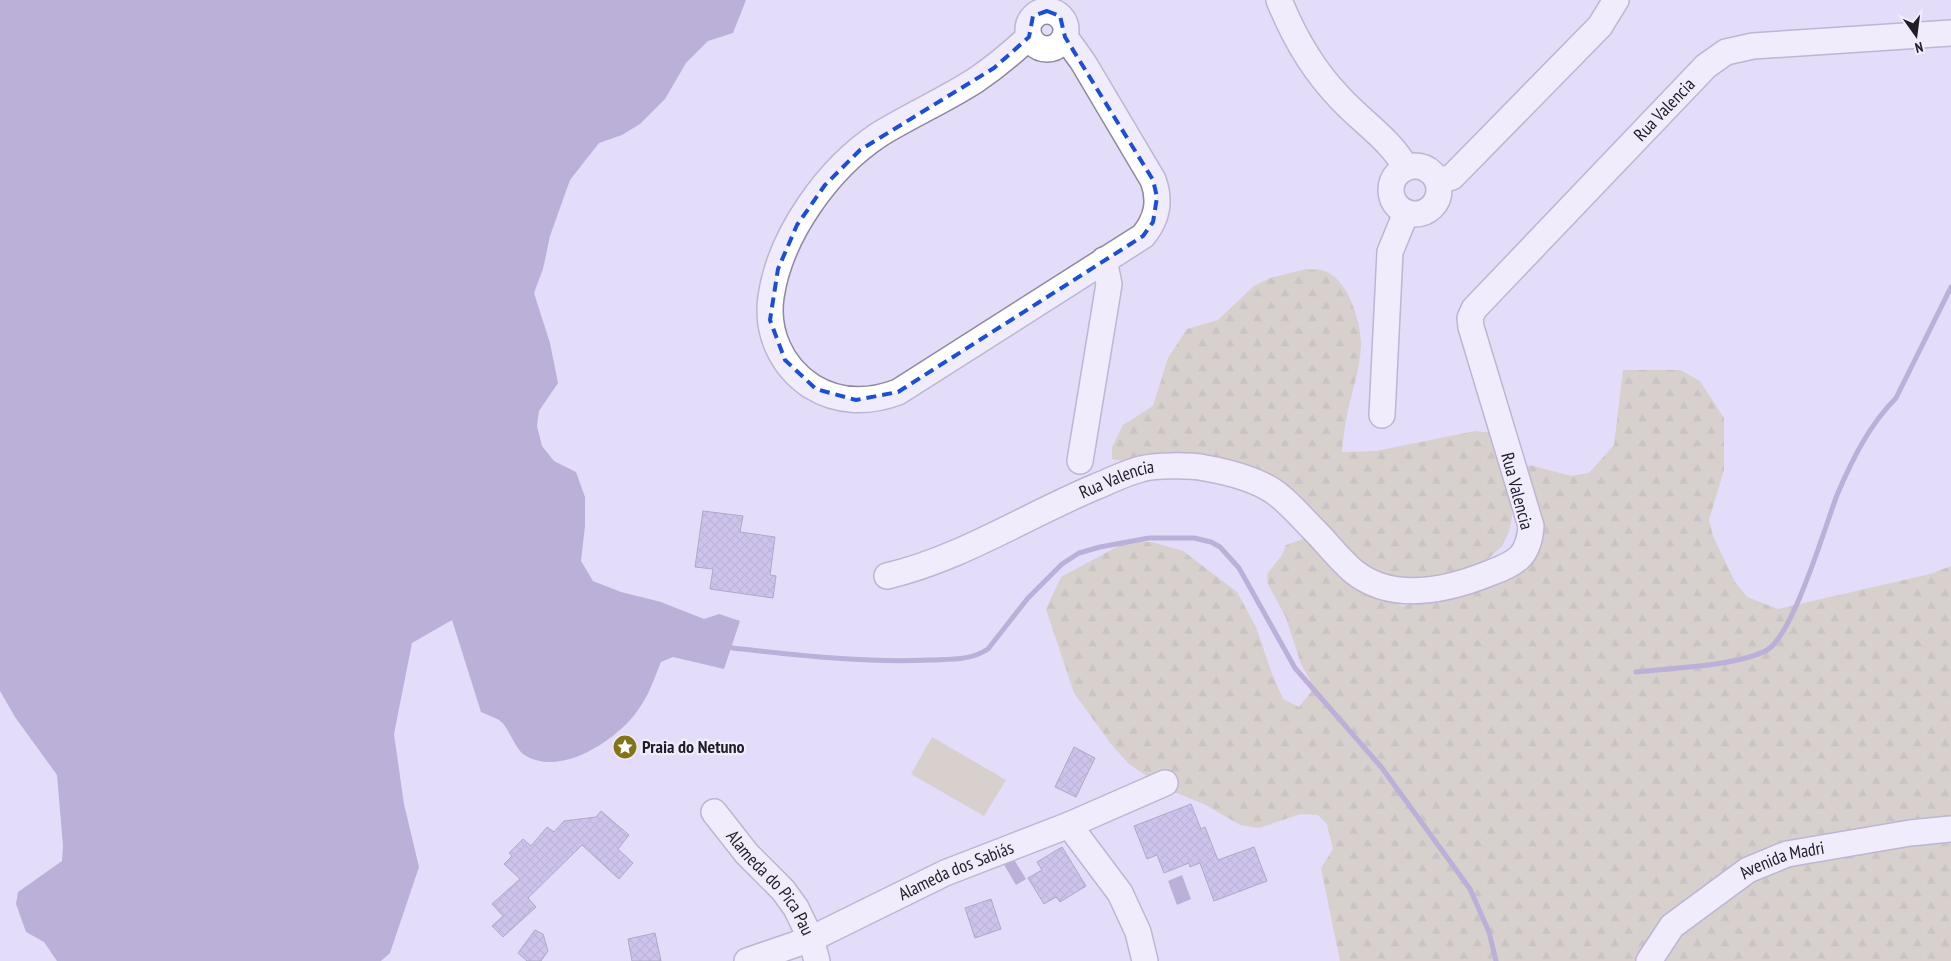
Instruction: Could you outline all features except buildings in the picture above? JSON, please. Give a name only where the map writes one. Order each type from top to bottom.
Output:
[{"type":"street","points":[[1279,0],[1290,28],[1339,98],[1395,152],[1406,168]]},
{"type":"street","points":[[1438,181],[1452,177],[1600,26],[1617,0],[1629,0]]},
{"type":"street","points":[[1049,5],[1064,22],[1065,37],[1060,44],[1047,49],[1040,48],[1033,44],[1029,37],[1029,23],[1033,16],[1049,5]]},
{"type":"street","name":"Rua Valencia","points":[[887,576],[915,570],[1069,498],[1141,469],[1176,466],[1202,467],[1237,475],[1273,491],[1295,510],[1354,571],[1370,581],[1393,589],[1415,592],[1437,589],[1484,576],[1514,564],[1525,552],[1530,539],[1531,526],[1473,337],[1470,318],[1474,308],[1706,66],[1726,52],[1753,46],[1951,33]]},
{"type":"street","points":[[1029,37],[1000,63],[974,81],[880,135],[860,150],[824,185],[797,225],[778,269],[770,306],[773,334],[784,360],[804,381],[816,389],[842,399],[871,400],[898,392],[1143,236],[1153,222],[1157,206],[1156,189],[1153,180],[1083,62],[1065,37]]},
{"type":"street","points":[[1415,166],[1424,168],[1432,173],[1438,181],[1437,199],[1432,207],[1424,212],[1415,214],[1406,212],[1398,207],[1393,200],[1391,190],[1393,181],[1398,173],[1406,168],[1415,166]]},
{"type":"street","points":[[1382,414],[1390,252],[1406,212]]},
{"type":"street","points":[[1080,461],[1110,284],[1104,260]]},
{"type":"street","name":"Alameda dos Sabiás","points":[[747,961],[814,950],[945,873],[1069,825],[1165,783]]},
{"type":"street","name":"Alameda do Pica Pau","points":[[714,812],[747,854],[796,908],[814,950]]},
{"type":"street","points":[[1069,825],[1120,892],[1138,932],[1145,961]]},
{"type":"street","name":"Avenida Madri","points":[[1649,961],[1672,926],[1748,870],[1787,854],[1910,833],[1951,829]]},
{"type":"highlighted area","points":[[1047,11],[1060,16],[1065,37],[1153,180],[1157,197],[1153,222],[1143,236],[898,392],[856,400],[816,389],[785,360],[770,320],[778,269],[797,225],[825,185],[860,150],[994,68],[1029,37],[1033,16]]},
{"type":"green space","points":[[1306,269],[1322,270],[1331,274],[1339,281],[1356,313],[1359,325],[1361,345],[1358,370],[1346,420],[1342,452],[1376,451],[1475,431],[1491,433],[1511,500],[1512,516],[1509,532],[1501,547],[1475,567],[1443,580],[1393,579],[1362,566],[1286,493],[1112,459],[1112,447],[1123,425],[1153,406],[1168,358],[1187,329],[1218,320],[1254,286],[1270,278]]},
{"type":"green space","points":[[1623,370],[1680,370],[1700,381],[1724,418],[1724,470],[1709,520],[1713,536],[1735,582],[1747,597],[1778,609],[1930,574],[1951,566],[1951,961],[1340,961],[1321,868],[1333,849],[1327,824],[1318,815],[1301,814],[1259,828],[1240,825],[1206,805],[1165,788],[1129,764],[1111,744],[1074,693],[1046,609],[1061,577],[1126,542],[1152,542],[1183,551],[1237,592],[1256,627],[1283,699],[1299,707],[1311,692],[1310,680],[1301,664],[1286,618],[1268,584],[1267,574],[1282,555],[1286,545],[1314,535],[1359,580],[1402,606],[1476,590],[1499,571],[1523,530],[1520,472],[1530,465],[1571,476],[1589,473],[1614,445]]},
{"type":"green space","points":[[932,737],[1006,780],[984,816],[911,774]]},
{"type":"shaded area","points":[[0,0],[746,0],[733,33],[708,41],[686,63],[665,99],[640,124],[622,135],[599,143],[570,180],[550,236],[543,269],[534,293],[550,343],[558,383],[539,411],[537,426],[542,446],[554,461],[576,472],[585,497],[585,526],[581,561],[593,581],[621,592],[661,602],[704,619],[719,614],[740,621],[724,669],[673,657],[661,662],[642,704],[629,721],[617,732],[588,752],[556,762],[540,761],[522,753],[499,720],[481,712],[452,620],[412,643],[394,734],[404,804],[419,867],[390,953],[381,961],[57,961],[44,942],[26,932],[16,904],[18,892],[62,861],[63,846],[57,775],[15,717],[0,691]]},
{"type":"shaded area","points":[[1013,858],[1026,879],[1016,885],[1003,863]]},
{"type":"shaded area","points":[[1182,875],[1191,899],[1177,905],[1168,881]]},
{"type":"waterway","points":[[1636,672],[1703,666],[1739,660],[1767,650],[1777,640],[1797,603],[1837,495],[1849,469],[1869,431],[1896,398],[1951,287]]},
{"type":"waterway","points":[[732,648],[830,658],[904,661],[960,659],[974,656],[988,649],[1028,598],[1062,564],[1079,553],[1149,538],[1194,538],[1211,542],[1220,547],[1239,568],[1295,668],[1382,768],[1470,889],[1489,932],[1496,961]]},
{"type":"place","name":"Praia do Netuno","points":[[625,747]]}]
